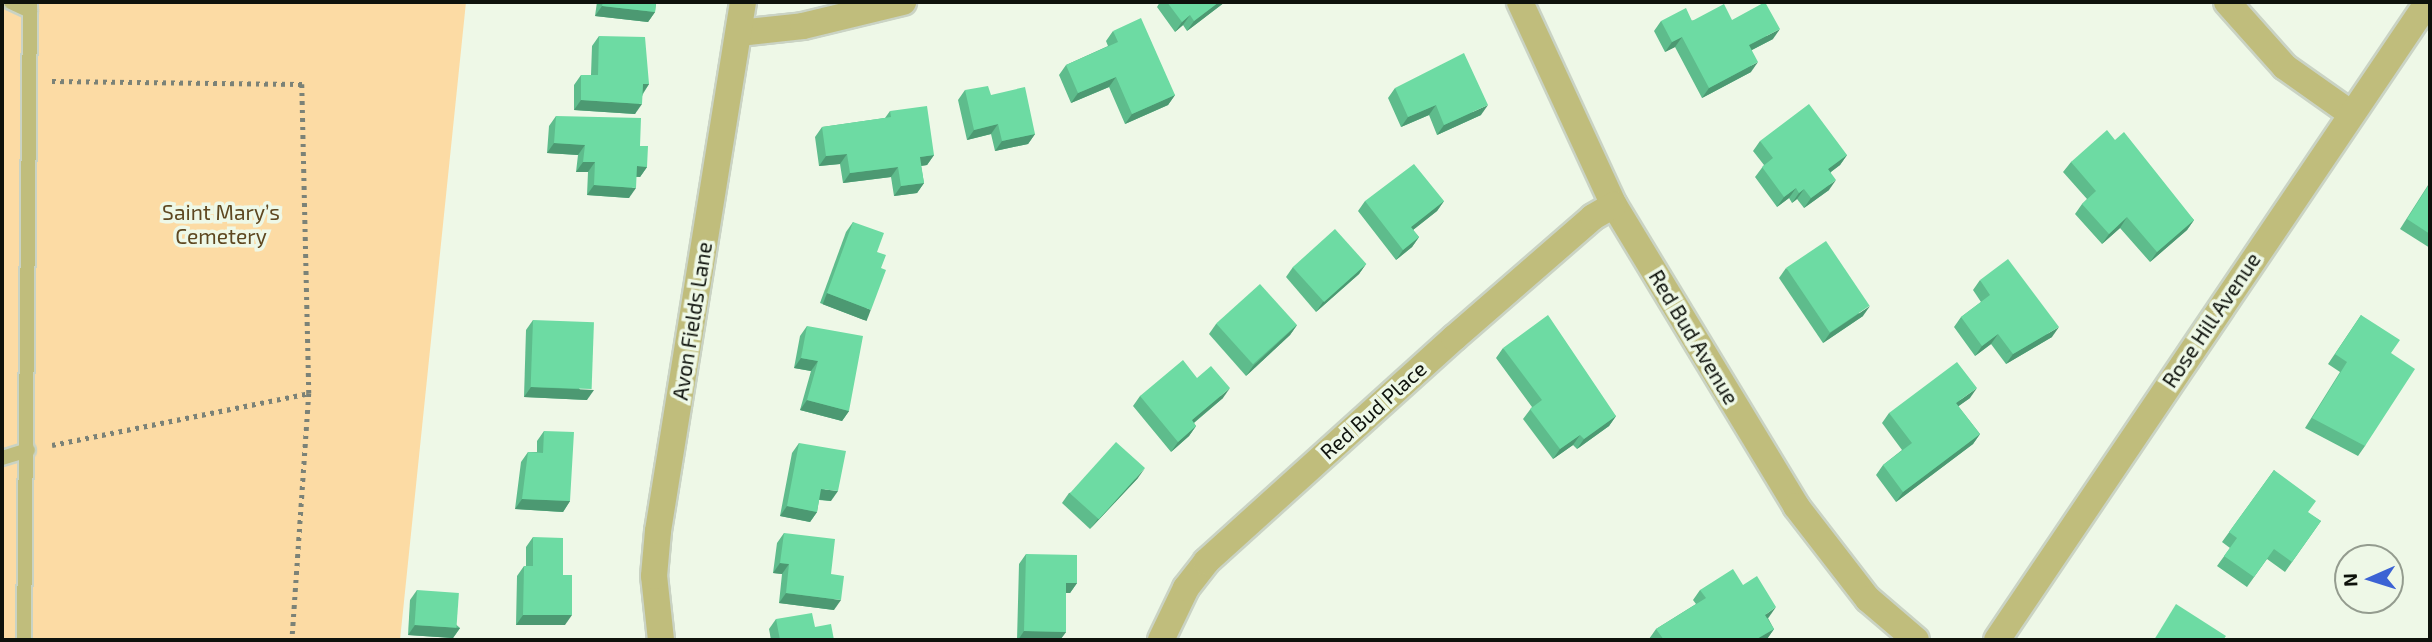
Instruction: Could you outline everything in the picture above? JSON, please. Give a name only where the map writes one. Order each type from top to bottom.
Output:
[{"type":"street","name":"Avon Fields Lane","points":[[661,640],[654,576],[658,531],[723,110],[743,2]]},
{"type":"street","points":[[739,33],[803,26],[904,2]]},
{"type":"street","name":"Red Bud Avenue","points":[[1520,2],[1614,205],[1824,548],[1868,598],[1916,640]]},
{"type":"street","points":[[2227,2],[2285,67],[2350,113]]},
{"type":"street","name":"Rose Hill Avenue","points":[[1997,640],[2350,113],[2428,2]]},
{"type":"street","name":"Red Bud Place","points":[[1161,640],[1186,588],[1206,562],[1464,329],[1594,217],[1614,205]]},
{"type":"lane","points":[[11,2],[30,6],[28,450],[24,640]]},
{"type":"lane","points":[[2,458],[28,450]]},
{"type":"path","points":[[30,81],[302,84],[309,393],[292,640]]},
{"type":"path","points":[[28,450],[309,393]]},
{"type":"green space","name":"Saint Mary’s Cemetery","points":[[2,2],[466,2],[400,640],[2,640]]},
{"type":"building","points":[[603,2],[656,2],[655,12],[602,6]]},
{"type":"building","points":[[1167,2],[1219,2],[1194,21],[1190,15],[1182,22]]},
{"type":"building","points":[[1765,2],[1780,29],[1749,45],[1758,62],[1709,88],[1682,37],[1672,42],[1661,21],[1686,8],[1692,21],[1724,4],[1732,20]]},
{"type":"building","points":[[1141,18],[1175,95],[1132,114],[1116,77],[1078,93],[1066,65],[1118,42],[1113,31]]},
{"type":"building","points":[[599,36],[645,37],[649,84],[643,84],[642,104],[581,100],[581,75],[598,75]]},
{"type":"building","points":[[1464,53],[1488,105],[1444,125],[1436,105],[1408,117],[1395,88]]},
{"type":"building","points":[[988,86],[991,95],[1025,87],[1035,134],[1002,141],[998,124],[974,130],[965,90]]},
{"type":"building","points":[[1809,104],[1847,155],[1828,169],[1836,180],[1811,198],[1804,189],[1799,193],[1796,188],[1784,197],[1762,167],[1773,158],[1760,141]]},
{"type":"building","points":[[927,106],[934,155],[920,157],[924,183],[901,186],[898,167],[850,173],[847,154],[826,156],[822,127],[891,117],[890,111]]},
{"type":"building","points":[[556,116],[641,118],[640,146],[648,146],[647,167],[637,166],[636,188],[594,185],[595,162],[583,162],[585,145],[554,143]]},
{"type":"building","points":[[2107,130],[2115,140],[2124,132],[2194,220],[2157,252],[2127,217],[2109,234],[2082,204],[2096,191],[2071,162]]},
{"type":"building","points":[[1414,164],[1444,201],[1411,227],[1419,237],[1403,250],[1365,201]]},
{"type":"building","points":[[2430,183],[2430,234],[2407,219]]},
{"type":"building","points":[[853,222],[884,233],[877,252],[886,255],[881,268],[886,270],[871,310],[827,293]]},
{"type":"building","points":[[1335,229],[1366,264],[1324,302],[1293,267]]},
{"type":"building","points":[[1826,241],[1870,306],[1830,333],[1786,268]]},
{"type":"building","points":[[2008,259],[2059,327],[2013,354],[1998,334],[1982,346],[1961,317],[1990,295],[1980,280]]},
{"type":"building","points":[[1260,284],[1297,325],[1253,364],[1216,323]]},
{"type":"building","points":[[1548,315],[1616,416],[1584,439],[1580,435],[1560,449],[1530,409],[1542,400],[1503,348]]},
{"type":"building","points":[[2361,315],[2400,340],[2391,353],[2415,369],[2365,446],[2312,418],[2347,362],[2335,354]]},
{"type":"building","points":[[533,320],[594,322],[592,389],[531,387]]},
{"type":"building","points":[[807,326],[863,336],[849,411],[807,400],[818,361],[801,358]]},
{"type":"building","points":[[1183,360],[1197,378],[1211,366],[1230,388],[1192,420],[1196,426],[1178,442],[1140,396]]},
{"type":"building","points":[[1957,362],[1977,388],[1956,403],[1980,434],[1903,492],[1883,465],[1912,443],[1889,413]]},
{"type":"building","points":[[544,431],[574,432],[570,501],[522,499],[528,452],[543,453]]},
{"type":"building","points":[[1116,442],[1145,468],[1099,519],[1070,493]]},
{"type":"building","points":[[799,443],[846,451],[838,491],[821,489],[817,512],[787,506]]},
{"type":"building","points":[[2274,470],[2316,501],[2308,512],[2321,521],[2292,562],[2274,549],[2254,577],[2224,556],[2237,538],[2229,532]]},
{"type":"building","points":[[784,533],[835,539],[831,574],[844,576],[841,600],[786,593],[789,564],[780,563]]},
{"type":"building","points":[[533,537],[563,538],[563,575],[572,575],[572,615],[523,615],[524,566],[533,566]]},
{"type":"building","points":[[1026,554],[1077,555],[1077,583],[1066,583],[1066,632],[1024,631]]},
{"type":"building","points":[[1733,569],[1743,585],[1757,576],[1776,607],[1765,615],[1774,629],[1755,640],[1664,640],[1656,629],[1706,598],[1700,590]]},
{"type":"building","points":[[417,590],[459,593],[456,628],[415,625]]},
{"type":"building","points":[[2176,604],[2226,636],[2223,640],[2154,640]]},
{"type":"building","points":[[812,613],[815,627],[831,624],[834,640],[780,640],[776,619]]}]
